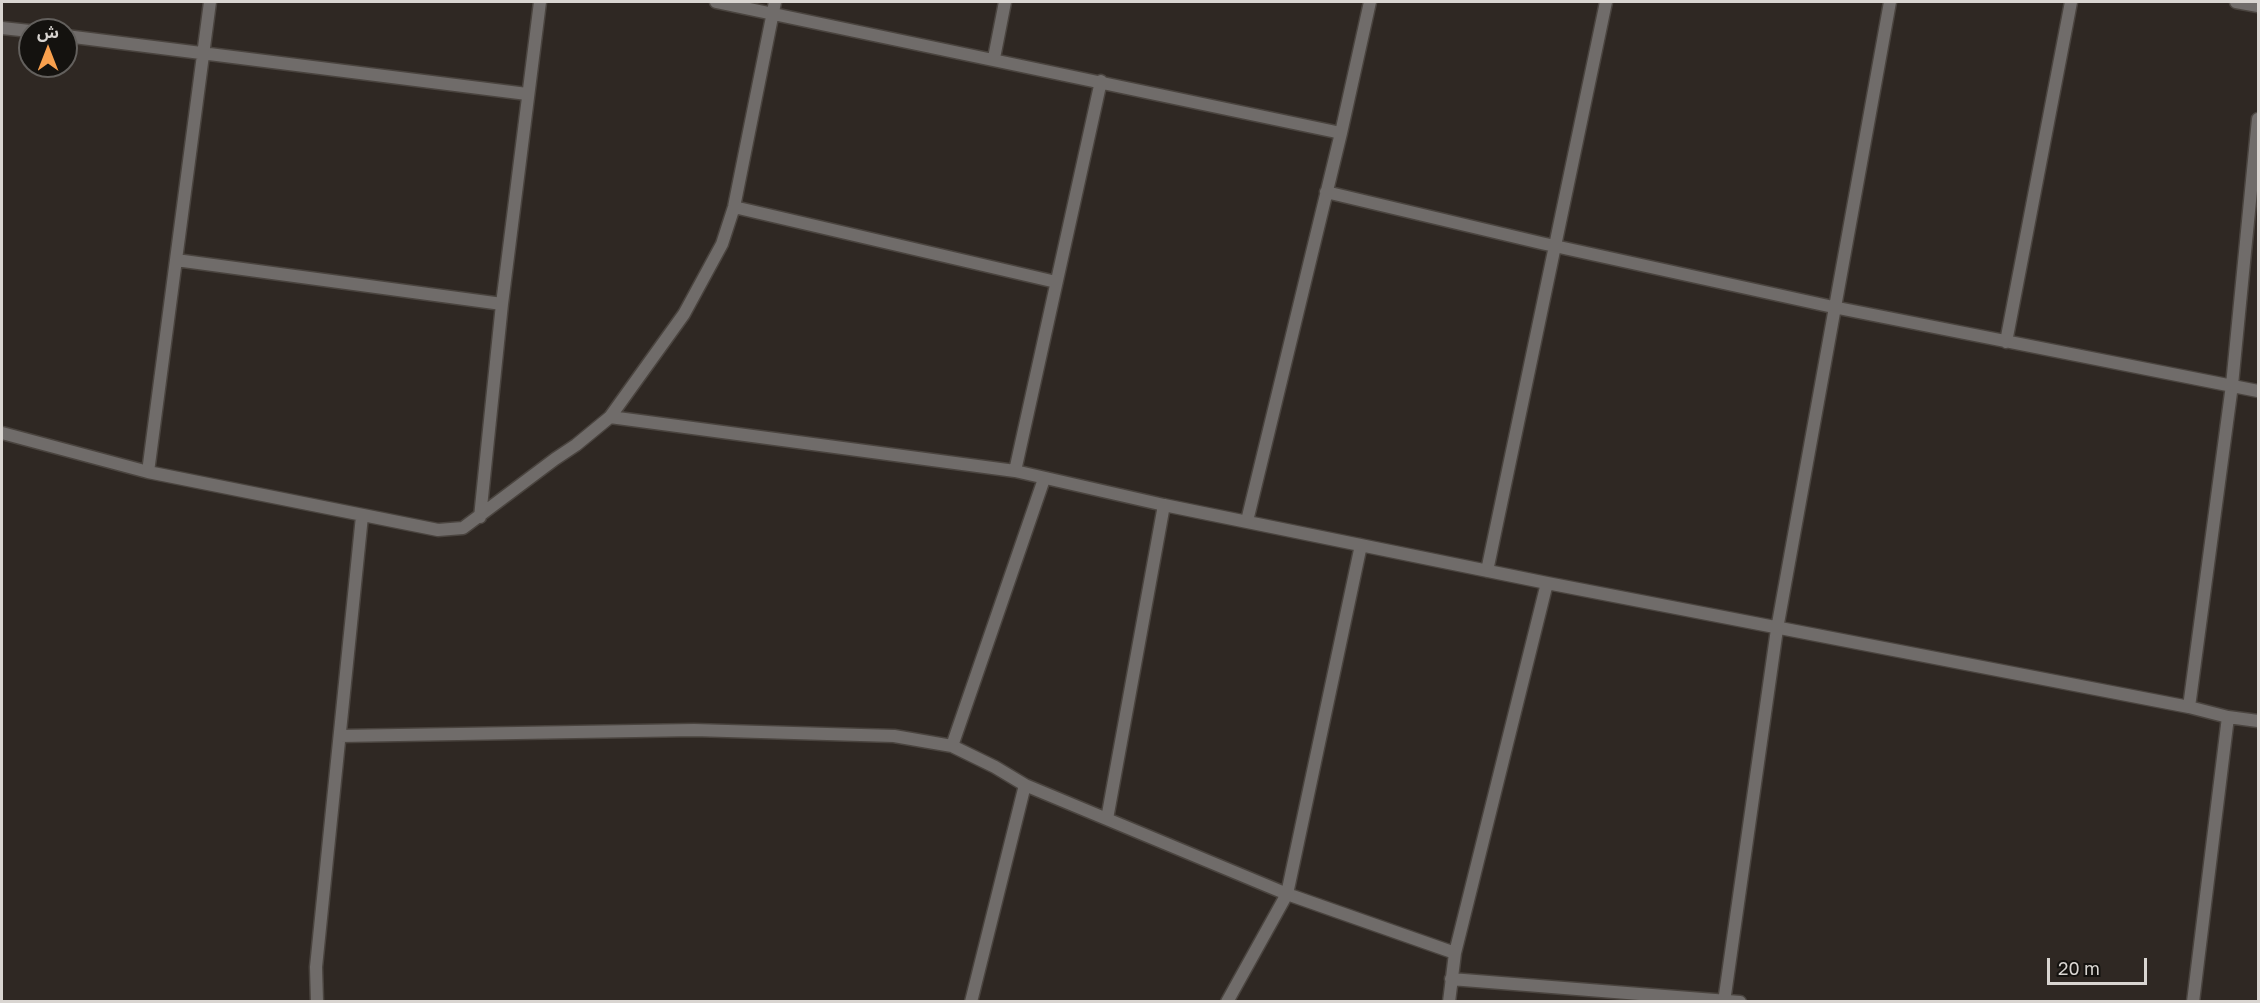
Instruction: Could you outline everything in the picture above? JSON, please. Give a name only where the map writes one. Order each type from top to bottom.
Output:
[{"type":"street","points":[[148,472],[210,2]]},
{"type":"street","points":[[480,517],[502,304],[540,2]]},
{"type":"street","points":[[716,2],[774,7],[994,58],[1341,133]]},
{"type":"street","points":[[994,58],[1005,2]]},
{"type":"street","points":[[1247,521],[1341,133],[1370,2]]},
{"type":"street","points":[[1487,571],[1553,245],[1606,2]]},
{"type":"street","points":[[1724,1001],[1777,629],[1833,307],[1890,2]]},
{"type":"street","points":[[2006,342],[2071,2]]},
{"type":"street","points":[[2236,2],[2259,6]]},
{"type":"street","points":[[2,432],[148,472],[438,530],[463,528],[576,445],[610,417],[684,314],[722,244],[734,207],[774,7]]},
{"type":"street","points":[[2,29],[18,30]]},
{"type":"street","points":[[78,37],[527,94]]},
{"type":"street","points":[[1015,471],[1101,81]]},
{"type":"street","points":[[2189,707],[2232,385],[2259,118]]},
{"type":"street","points":[[1326,192],[1833,307],[2259,391]]},
{"type":"street","points":[[734,207],[1056,282]]},
{"type":"street","points":[[176,260],[502,304]]},
{"type":"street","points":[[610,417],[1015,471],[1044,479],[1487,571],[2189,707],[2228,717],[2259,721]]},
{"type":"street","points":[[952,746],[1044,479]]},
{"type":"street","points":[[1107,819],[1164,504]]},
{"type":"street","points":[[317,1002],[316,967],[362,516]]},
{"type":"street","points":[[1227,1002],[1287,894],[1361,545]]},
{"type":"street","points":[[1449,1002],[1455,953],[1547,583]]},
{"type":"street","points":[[2193,1002],[2228,717]]},
{"type":"street","points":[[340,736],[694,730],[894,736],[952,746],[1025,785],[1287,894],[1455,953]]},
{"type":"street","points":[[971,1002],[1025,785]]},
{"type":"street","points":[[1451,979],[1740,1002]]}]
